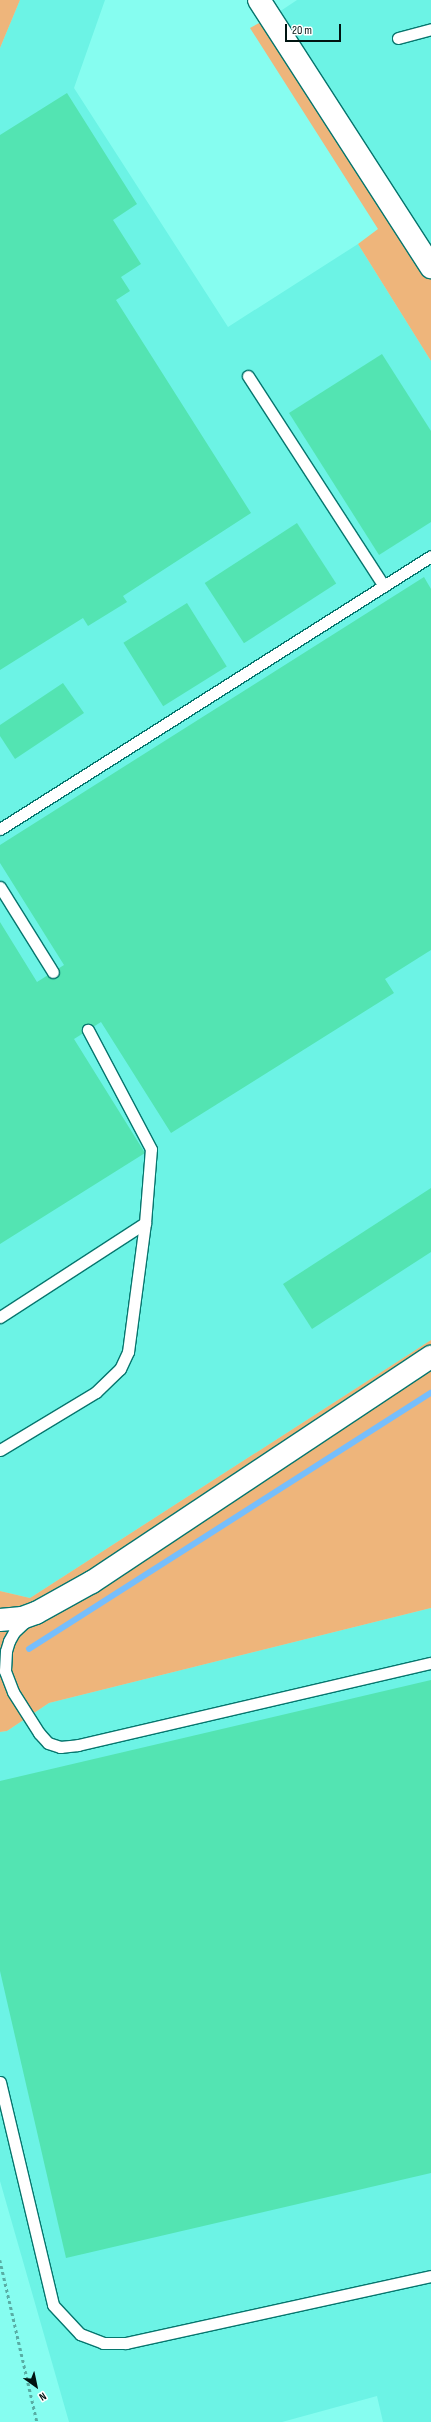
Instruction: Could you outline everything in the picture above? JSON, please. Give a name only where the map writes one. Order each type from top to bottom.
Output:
[{"type":"street","points":[[258,0],[431,267]]},
{"type":"street","points":[[0,1620],[22,1618],[36,1613],[92,1582],[431,1358]]},
{"type":"lane","points":[[398,38],[431,29]]},
{"type":"lane","points":[[248,376],[384,586]]},
{"type":"lane","points":[[0,829],[431,556]]},
{"type":"lane","points":[[0,886],[53,972]]},
{"type":"lane","points":[[0,1450],[96,1392],[120,1369],[128,1352],[145,1223],[151,1148],[88,1030]]},
{"type":"lane","points":[[0,1317],[145,1223]]},
{"type":"lane","points":[[13,1692],[5,1671],[6,1651],[14,1632],[36,1613]]},
{"type":"lane","points":[[0,1671],[44,1740],[54,1745],[69,1747],[431,1663]]},
{"type":"lane","points":[[0,2082],[53,2305],[80,2334],[103,2343],[126,2343],[431,2276]]},
{"type":"path","points":[[0,2260],[37,2422]]},
{"type":"shaded area","points":[[0,0],[20,0],[0,48]]},
{"type":"shaded area","points":[[20,0],[105,0],[74,88],[228,327],[358,244],[431,361],[431,1340],[30,1598],[0,1591],[0,48]]},
{"type":"shaded area","points":[[297,0],[431,0],[431,248],[276,14]]},
{"type":"shaded area","points":[[276,14],[431,248],[431,361],[358,244],[378,229],[250,28]]},
{"type":"shaded area","points":[[431,1340],[431,1608],[49,1703],[7,1731],[0,1732],[0,1591],[30,1598]]},
{"type":"shaded area","points":[[431,1608],[431,2422],[383,2422],[377,2396],[282,2422],[69,2422],[0,2181],[0,1732],[7,1731],[49,1703]]},
{"type":"building","points":[[67,93],[137,204],[113,220],[141,264],[121,277],[130,291],[116,300],[251,513],[123,596],[127,602],[88,626],[83,618],[0,670],[0,135]]},
{"type":"building","points":[[382,354],[431,431],[431,522],[379,555],[289,413]]},
{"type":"building","points":[[297,523],[336,583],[244,643],[205,583]]},
{"type":"building","points":[[424,577],[431,589],[431,950],[385,979],[394,993],[171,1133],[101,1022],[74,1039],[145,1153],[0,1244],[0,922],[37,982],[64,965],[0,863],[0,845]]},
{"type":"building","points":[[187,603],[227,667],[163,706],[123,643]]},
{"type":"building","points":[[63,683],[84,713],[15,759],[0,736],[0,725]]},
{"type":"building","points":[[431,1188],[431,1252],[312,1329],[283,1284]]},
{"type":"building","points":[[431,1680],[431,2173],[66,2258],[0,1971],[0,1781]]},
{"type":"waterway","points":[[29,1649],[431,1393]]}]
